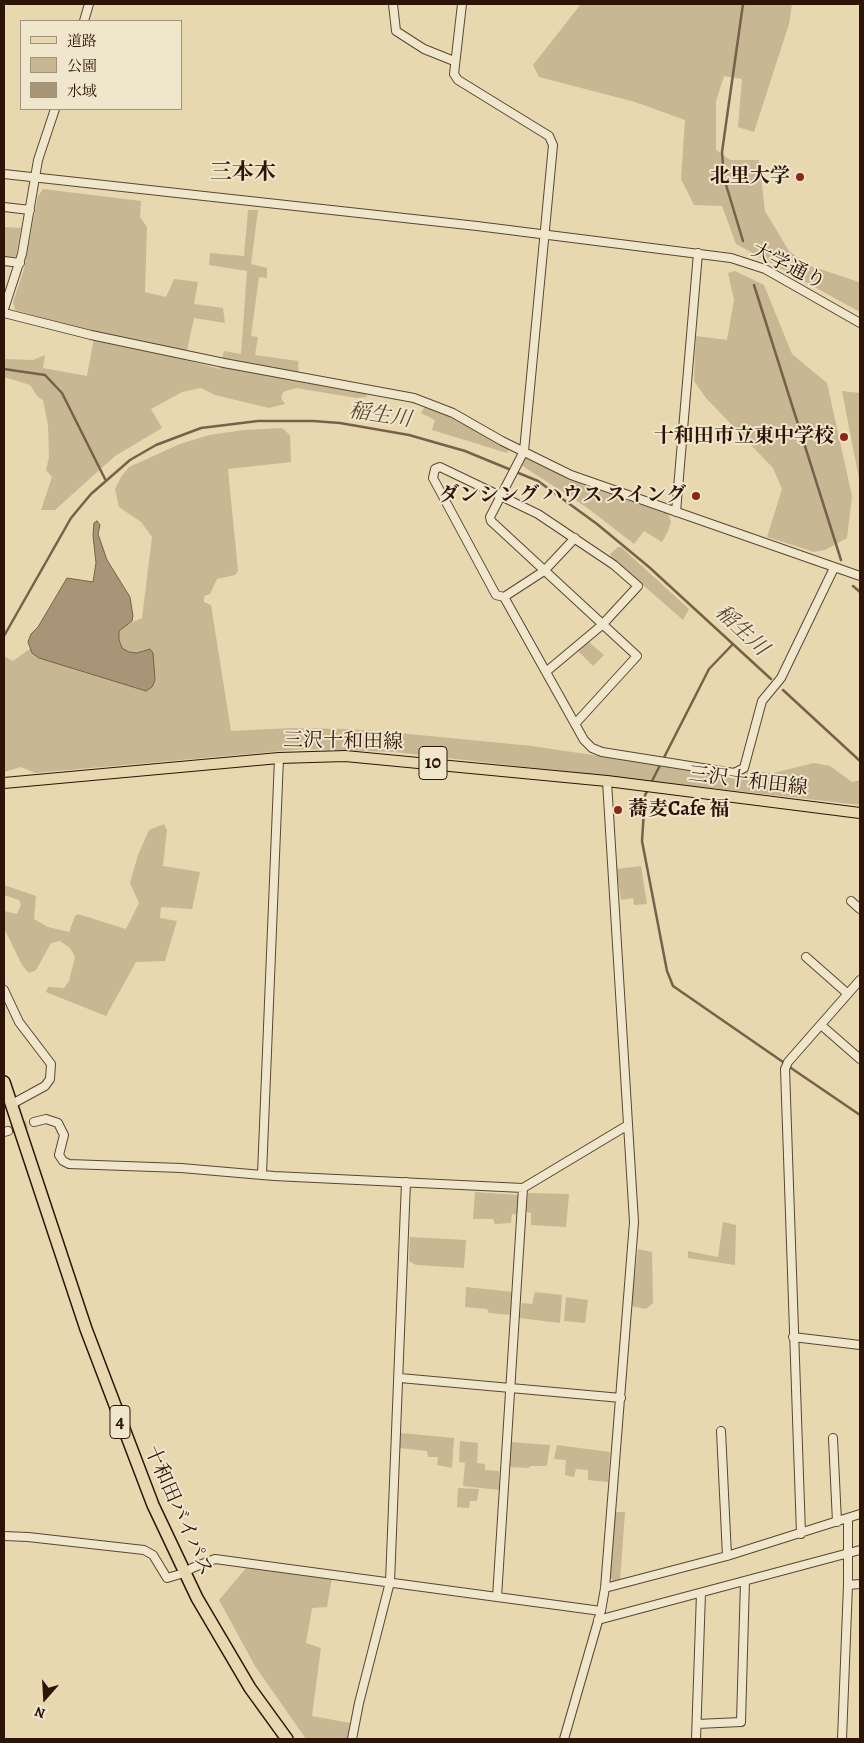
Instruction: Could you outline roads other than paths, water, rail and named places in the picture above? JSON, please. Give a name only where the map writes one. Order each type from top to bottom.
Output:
[{"type":"highway","name":"十和田バイパス","points":[[4,1082],[86,1329],[153,1505],[184,1573],[250,1688],[287,1739]]},
{"type":"main road","name":"三沢十和田線","points":[[4,783],[279,758],[312,756],[376,758],[607,781],[860,813]]},
{"type":"street","points":[[84,20],[89,4]]},
{"type":"street","points":[[392,4],[396,31],[424,49],[454,62]]},
{"type":"street","points":[[462,4],[454,74],[458,80],[549,136],[552,141],[524,451],[490,517],[491,521],[637,656],[575,724]]},
{"type":"street","points":[[4,309],[20,263],[38,160],[55,110]]},
{"type":"street","name":"大学通り","points":[[4,174],[698,252],[741,260],[765,269],[860,323]]},
{"type":"street","points":[[4,207],[30,210]]},
{"type":"street","points":[[676,512],[698,252]]},
{"type":"street","points":[[4,261],[20,263]]},
{"type":"street","points":[[4,313],[90,335],[224,363],[414,398],[453,413],[571,475],[860,576]]},
{"type":"street","points":[[547,671],[602,625],[638,586],[614,565],[538,514],[440,467],[432,473],[433,478],[496,595],[504,597],[575,724],[592,748],[602,752],[739,772],[744,768],[762,701],[781,678],[834,568]]},
{"type":"street","points":[[504,597],[544,571],[575,538]]},
{"type":"street","points":[[262,1174],[279,758]]},
{"type":"street","points":[[564,1739],[601,1611],[605,1588],[634,1222],[607,781]]},
{"type":"street","points":[[851,901],[860,908]]},
{"type":"street","points":[[806,957],[848,994]]},
{"type":"street","points":[[801,1534],[785,1069],[788,1062],[860,980]]},
{"type":"street","points":[[4,990],[19,1022],[51,1064],[50,1079],[45,1086],[12,1104]]},
{"type":"street","points":[[821,1025],[860,1059]]},
{"type":"street","points":[[34,1122],[53,1120],[58,1123],[64,1135],[59,1155],[62,1161],[69,1164],[523,1188],[628,1125]]},
{"type":"street","points":[[352,1739],[390,1582],[400,1378],[406,1182]]},
{"type":"street","points":[[497,1597],[523,1188]]},
{"type":"street","points":[[793,1337],[860,1345]]},
{"type":"street","points":[[400,1378],[621,1398]]},
{"type":"street","points":[[721,1431],[727,1556]]},
{"type":"street","points":[[833,1438],[837,1522]]},
{"type":"street","points":[[605,1588],[727,1556],[860,1514]]},
{"type":"street","points":[[842,1739],[848,1584],[848,1518]]},
{"type":"street","points":[[4,1536],[144,1550],[153,1555],[166,1578],[184,1573],[215,1559],[601,1611]]},
{"type":"street","points":[[598,1620],[860,1550]]},
{"type":"street","points":[[697,1724],[741,1722],[745,1581]]},
{"type":"street","points":[[848,1584],[860,1584]]},
{"type":"street","points":[[696,1739],[701,1592]]},
{"type":"water","points":[[97,521],[100,525],[98,534],[107,560],[130,597],[133,616],[132,621],[119,631],[119,640],[122,648],[129,652],[137,653],[150,649],[153,653],[155,680],[152,687],[146,691],[39,658],[32,653],[28,642],[31,634],[38,627],[67,578],[93,582],[96,563],[93,535],[94,523]]},
{"type":"waterway","points":[[743,4],[722,152],[724,178],[743,241]]},
{"type":"waterway","points":[[754,285],[841,560]]},
{"type":"waterway","points":[[4,369],[45,375],[62,393],[105,479]]},
{"type":"waterway","name":"稲生川","points":[[4,636],[71,518],[91,494],[130,460],[156,445],[201,428],[258,421],[313,421],[340,423],[409,435],[465,451],[538,481],[597,524],[649,567],[771,679]]},
{"type":"waterway","points":[[853,586],[860,592]]},
{"type":"waterway","points":[[651,783],[709,669],[733,644]]},
{"type":"waterway","name":"稲生川","points":[[783,690],[860,761]]},
{"type":"waterway","points":[[648,790],[645,795],[642,841],[667,971],[673,986],[783,1062]]},
{"type":"waterway","points":[[791,1068],[860,1115]]},
{"type":"tunnel","points":[[8,1131],[34,1122]]},
{"type":"place","name":"北里大学","points":[[800,177]]},
{"type":"place","name":"十和田市立東中学校","points":[[844,437]]},
{"type":"place","name":"ダンシング ハウス スイング","points":[[696,496]]},
{"type":"place","name":"蕎麦Cafe 福","points":[[618,810]]},
{"type":"district","name":"三本木","points":[[243,174]]}]
